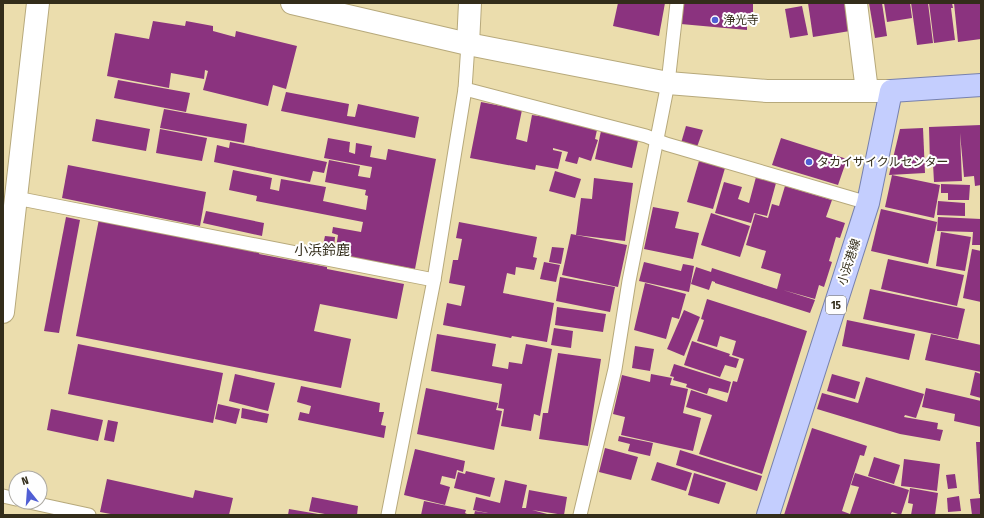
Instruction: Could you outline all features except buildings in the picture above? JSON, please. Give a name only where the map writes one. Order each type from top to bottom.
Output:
[{"type":"main road","points":[[891,91],[981,85]]},
{"type":"main road","name":"小浜港線","points":[[768,515],[868,203],[891,91]]},
{"type":"street","points":[[3,312],[38,3]]},
{"type":"street","points":[[292,3],[468,44],[668,83],[767,91],[891,91]]},
{"type":"street","points":[[468,44],[470,3]]},
{"type":"street","points":[[856,3],[867,91]]},
{"type":"lane","points":[[580,515],[615,369],[629,281],[668,83],[677,3]]},
{"type":"lane","points":[[388,515],[434,280],[466,88],[468,44]]},
{"type":"lane","points":[[466,88],[646,136],[666,144],[868,203]]},
{"type":"lane","points":[[16,198],[434,280]]},
{"type":"lane","points":[[48,506],[89,515]]},
{"type":"place","name":"浄光寺","points":[[715,20]]},
{"type":"place","name":"タカイサイクルセンター","points":[[809,162]]},
{"type":"district","name":"小浜鈴鹿","points":[[322,250]]}]
